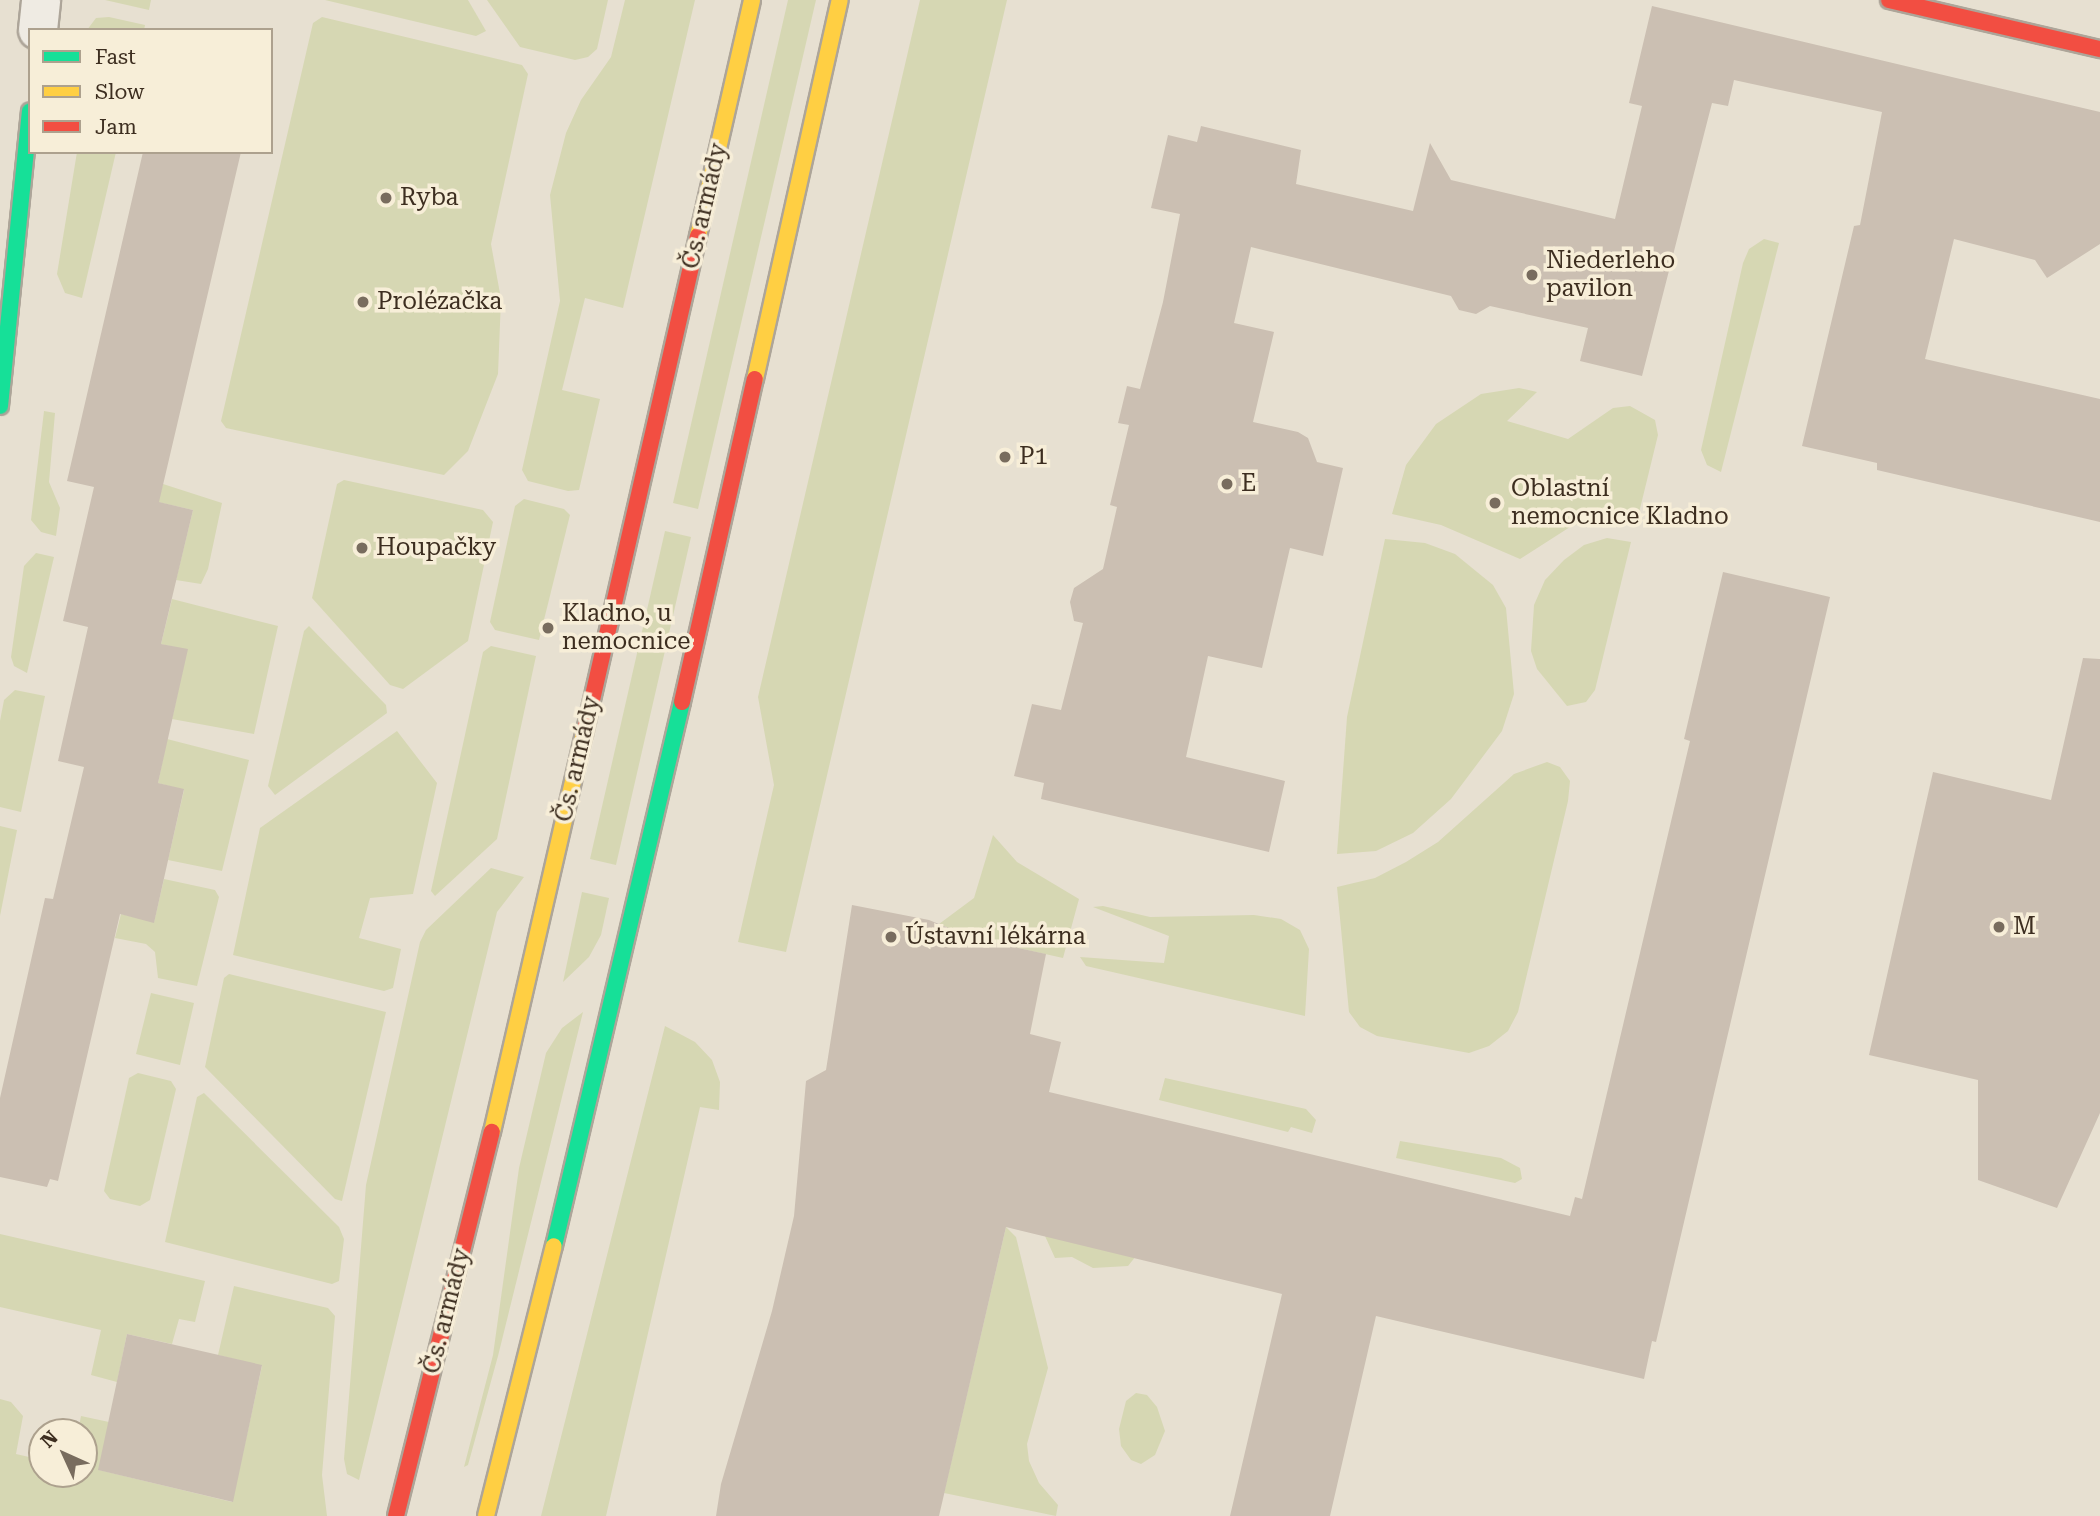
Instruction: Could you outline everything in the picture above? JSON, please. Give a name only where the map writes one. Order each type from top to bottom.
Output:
[{"type":"main road","name":"Čs. armády","points":[[396,1516],[511,1058],[752,0]]},
{"type":"main road","points":[[486,1516],[619,984],[840,0]]},
{"type":"main road","points":[[1889,0],[2100,49]]},
{"type":"main road","points":[[0,405],[28,132]]},
{"type":"street","points":[[38,28],[41,0]]},
{"type":"green space","points":[[105,0],[151,0],[149,10]]},
{"type":"green space","points":[[325,0],[468,0],[486,31],[476,36]]},
{"type":"green space","points":[[487,0],[608,0],[597,49],[588,57],[575,60],[520,47]]},
{"type":"green space","points":[[625,0],[695,0],[623,308],[585,298],[562,390],[600,399],[579,490],[568,491],[528,481],[522,470],[560,301],[550,195],[566,133],[581,100],[611,57]]},
{"type":"green space","points":[[788,0],[816,0],[698,509],[673,503]]},
{"type":"green space","points":[[920,0],[1007,0],[786,952],[738,942],[774,785],[758,697]]},
{"type":"green space","points":[[109,17],[145,25],[144,28],[88,28],[96,18]]},
{"type":"green space","points":[[322,17],[522,65],[528,74],[491,244],[501,299],[498,374],[468,451],[444,475],[226,428],[221,421],[313,23]]},
{"type":"green space","points":[[77,154],[116,154],[82,298],[65,293],[57,274]]},
{"type":"green space","points":[[1764,239],[1779,243],[1721,472],[1707,465],[1701,450],[1743,263],[1749,249]]},
{"type":"green space","points":[[1519,388],[1537,392],[1507,421],[1568,439],[1613,408],[1630,406],[1655,420],[1658,435],[1637,521],[1591,520],[1570,527],[1520,559],[1441,525],[1392,514],[1406,465],[1436,424],[1481,394]]},
{"type":"green space","points":[[44,411],[55,413],[49,482],[60,508],[56,536],[41,532],[31,520]]},
{"type":"green space","points":[[344,480],[483,510],[493,522],[468,641],[403,689],[390,685],[312,598],[337,484]]},
{"type":"green space","points":[[163,484],[222,503],[208,569],[201,584],[176,580],[193,510],[158,502]]},
{"type":"green space","points":[[524,499],[564,509],[570,515],[539,640],[495,630],[490,622],[515,506]]},
{"type":"green space","points":[[665,531],[691,537],[616,865],[590,859]]},
{"type":"green space","points":[[1607,538],[1631,542],[1595,690],[1586,702],[1567,706],[1537,669],[1531,651],[1534,605],[1545,580],[1564,560],[1584,545]]},
{"type":"green space","points":[[1385,539],[1425,543],[1455,554],[1493,585],[1506,608],[1514,694],[1502,731],[1451,799],[1413,833],[1376,851],[1337,854],[1347,717]]},
{"type":"green space","points":[[36,553],[54,557],[27,673],[14,666],[11,657],[24,566]]},
{"type":"green space","points":[[172,599],[278,626],[254,734],[172,719],[187,650],[161,644]]},
{"type":"green space","points":[[309,626],[386,705],[387,713],[275,795],[268,786],[304,631]]},
{"type":"green space","points":[[491,646],[536,656],[497,839],[435,896],[431,891],[483,652]]},
{"type":"green space","points":[[15,690],[45,696],[21,812],[0,807],[0,721],[4,700]]},
{"type":"green space","points":[[397,731],[437,783],[413,894],[370,898],[359,938],[401,949],[393,988],[384,991],[233,955],[260,828]]},
{"type":"green space","points":[[167,739],[249,760],[222,871],[168,860],[184,790],[158,783]]},
{"type":"green space","points":[[1547,762],[1560,767],[1570,781],[1568,801],[1518,1012],[1508,1031],[1489,1046],[1469,1053],[1377,1036],[1360,1027],[1349,1012],[1337,887],[1375,878],[1406,862],[1438,842],[1514,774]]},
{"type":"green space","points":[[0,826],[17,830],[0,916]]},
{"type":"green space","points":[[993,835],[1017,862],[1079,899],[1063,958],[973,938],[939,924],[974,898]]},
{"type":"green space","points":[[491,868],[524,877],[497,912],[359,1480],[347,1474],[344,1459],[366,1185],[420,942],[426,930]]},
{"type":"green space","points":[[164,879],[215,890],[219,897],[197,986],[158,978],[155,952],[146,944],[115,938],[121,914],[154,922]]},
{"type":"green space","points":[[582,892],[609,898],[601,935],[589,957],[563,982]]},
{"type":"green space","points":[[1103,906],[1150,917],[1254,915],[1281,919],[1300,930],[1309,949],[1305,1016],[1086,966],[1080,957],[1164,963],[1169,936],[1093,907]]},
{"type":"green space","points":[[229,974],[386,1012],[342,1201],[335,1199],[205,1067],[224,978]]},
{"type":"green space","points":[[151,993],[194,1003],[180,1065],[136,1054]]},
{"type":"green space","points":[[583,1012],[498,1356],[468,1465],[464,1467],[493,1355],[519,1168],[546,1053],[562,1028]]},
{"type":"green space","points":[[665,1026],[695,1042],[712,1060],[720,1082],[719,1110],[700,1107],[606,1516],[541,1516]]},
{"type":"green space","points":[[138,1073],[171,1081],[176,1089],[150,1200],[140,1206],[110,1199],[104,1191],[129,1078]]},
{"type":"green space","points":[[1165,1078],[1306,1109],[1316,1120],[1312,1133],[1291,1127],[1288,1132],[1159,1100]]},
{"type":"green space","points":[[204,1093],[339,1227],[344,1239],[339,1281],[332,1284],[165,1242],[197,1097]]},
{"type":"green space","points":[[1400,1141],[1501,1158],[1520,1168],[1522,1179],[1515,1183],[1396,1158]]},
{"type":"green space","points":[[1006,1227],[1016,1237],[1048,1368],[1027,1444],[1029,1461],[1039,1483],[1058,1505],[1056,1516],[944,1493]]},
{"type":"green space","points":[[0,1234],[205,1281],[195,1322],[179,1319],[172,1344],[127,1334],[117,1382],[91,1375],[101,1330],[0,1307]]},
{"type":"green space","points":[[1045,1236],[1136,1256],[1128,1266],[1093,1268],[1072,1257],[1055,1258]]},
{"type":"green space","points":[[234,1286],[328,1308],[335,1316],[322,1475],[327,1516],[0,1516],[0,1399],[11,1402],[23,1416],[16,1454],[28,1457],[28,1488],[98,1488],[98,1420],[109,1422],[99,1470],[232,1502],[262,1366],[218,1355]]},
{"type":"green space","points":[[1136,1393],[1147,1395],[1157,1407],[1165,1431],[1155,1455],[1141,1464],[1131,1460],[1121,1446],[1119,1429],[1126,1401]]},
{"type":"building","points":[[1652,6],[2100,112],[2100,244],[2047,278],[2035,260],[1954,239],[1925,359],[2100,399],[2100,522],[1877,470],[1877,463],[1802,446],[1854,226],[1860,225],[1882,112],[1734,80],[1728,106],[1712,103],[1642,376],[1580,361],[1588,328],[1490,306],[1476,314],[1459,310],[1451,296],[1251,247],[1234,323],[1274,332],[1253,422],[1298,432],[1308,438],[1317,462],[1343,468],[1323,556],[1290,548],[1262,668],[1208,656],[1186,757],[1285,781],[1269,852],[1041,799],[1044,783],[1014,776],[1032,704],[1061,710],[1083,623],[1074,621],[1070,602],[1074,588],[1103,569],[1117,507],[1110,505],[1129,425],[1118,423],[1127,386],[1140,389],[1163,302],[1180,214],[1151,208],[1168,135],[1197,142],[1201,126],[1301,150],[1296,184],[1413,211],[1430,143],[1451,180],[1615,219],[1642,106],[1629,103]]},
{"type":"building","points":[[143,154],[241,154],[159,502],[193,510],[161,644],[188,649],[158,783],[184,789],[154,923],[120,914],[58,1181],[50,1179],[47,1187],[0,1177],[0,1098],[45,898],[53,899],[84,767],[58,761],[88,627],[63,621],[94,487],[67,481]]},
{"type":"building","points":[[1723,572],[1830,597],[1656,1342],[1652,1341],[1644,1379],[1376,1316],[1330,1516],[1230,1516],[1282,1294],[1006,1227],[939,1516],[716,1516],[721,1484],[772,1311],[794,1216],[806,1081],[826,1070],[852,905],[929,920],[973,938],[1046,954],[1030,1034],[1061,1042],[1049,1092],[1570,1216],[1575,1197],[1582,1199],[1690,741],[1684,739]]},
{"type":"building","name":"M","points":[[2083,658],[2100,659],[2100,1113],[2057,1208],[1978,1180],[1978,1080],[1869,1055],[1933,772],[2051,800]]},
{"type":"building","points":[[127,1334],[262,1365],[233,1502],[98,1470]]},
{"type":"traffic: fast","points":[[0,406],[28,132]]},
{"type":"traffic: fast","points":[[554,1246],[682,702]]},
{"type":"traffic: slow","points":[[698,236],[752,0]]},
{"type":"traffic: slow","points":[[755,379],[840,0]]},
{"type":"traffic: slow","points":[[492,1132],[584,735]]},
{"type":"traffic: slow","points":[[486,1516],[554,1246]]},
{"type":"traffic: jam","points":[[1889,0],[2100,49]]},
{"type":"traffic: jam","points":[[584,735],[698,236]]},
{"type":"traffic: jam","points":[[682,702],[755,379]]},
{"type":"traffic: jam","points":[[396,1516],[492,1132]]},
{"type":"place","name":"Ryba","points":[[386,198]]},
{"type":"place","name":"Niederleho pavilon","points":[[1532,275]]},
{"type":"place","name":"Prolézačka","points":[[363,302]]},
{"type":"place","name":"P1","points":[[1005,457]]},
{"type":"place","name":"E","points":[[1227,484]]},
{"type":"place","name":"Oblastní nemocnice Kladno","points":[[1495,503]]},
{"type":"place","name":"Houpačky","points":[[362,548]]},
{"type":"place","name":"Kladno, u nemocnice","points":[[548,628]]},
{"type":"place","name":"M","points":[[1999,927]]},
{"type":"place","name":"Ústavní lékárna","points":[[891,937]]}]
